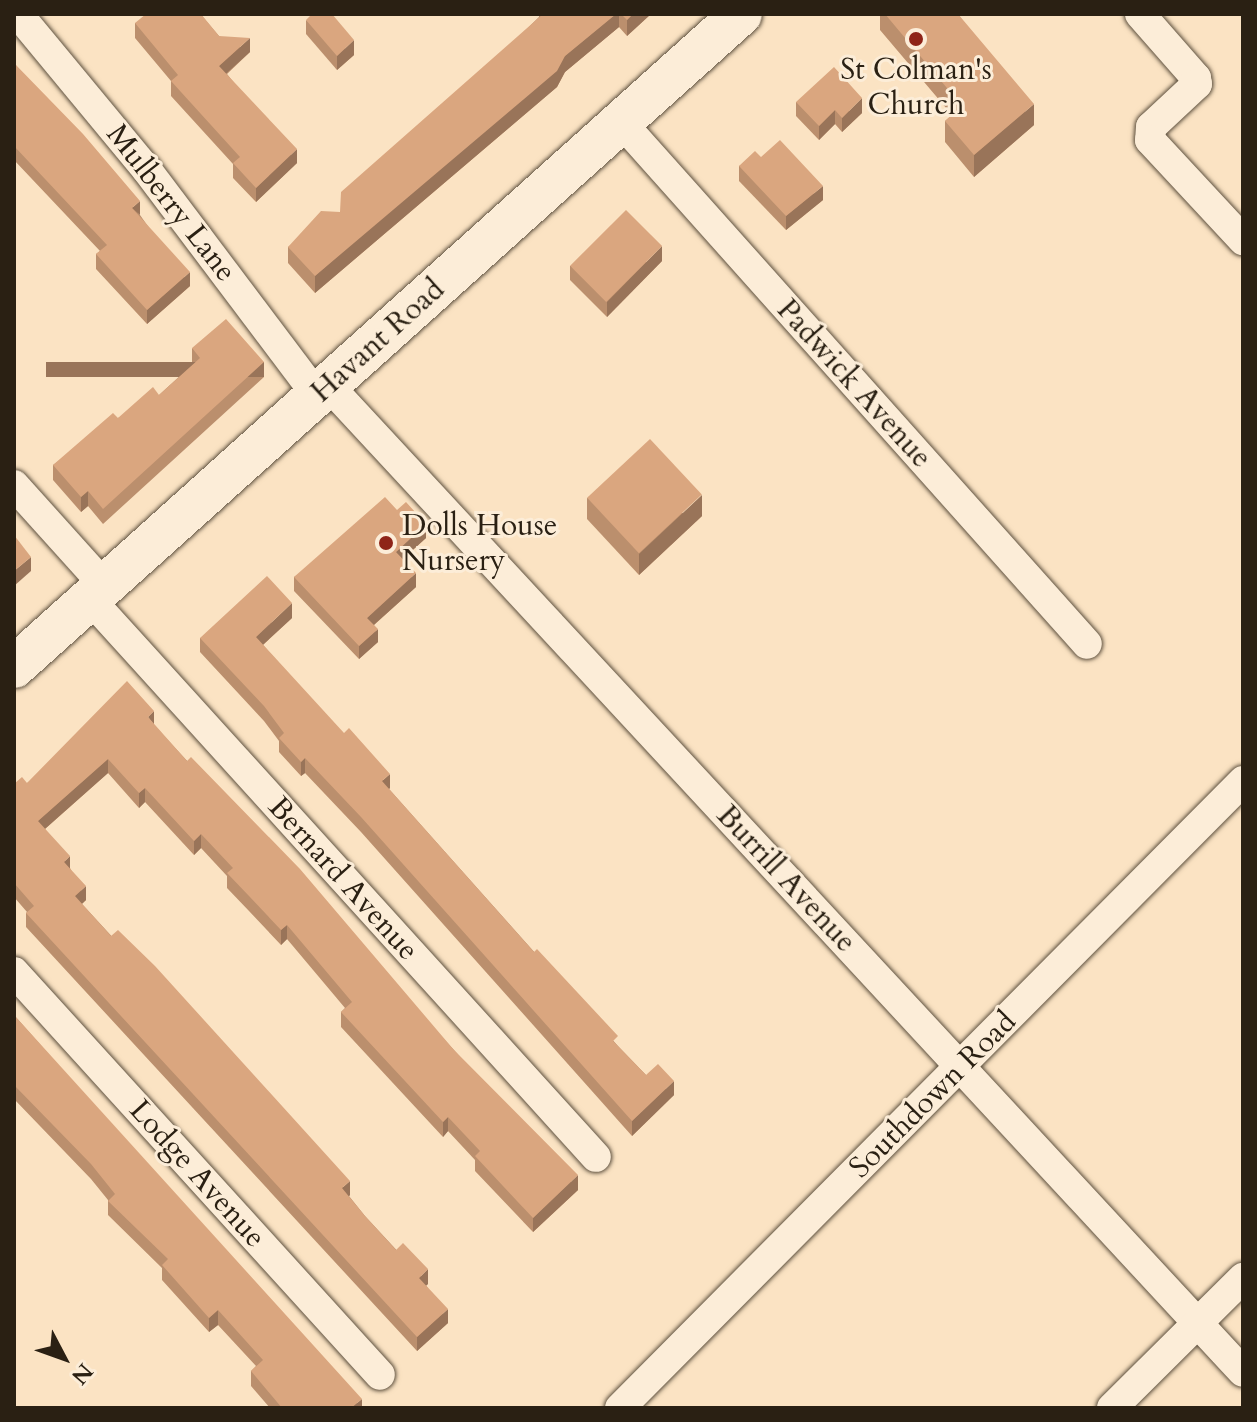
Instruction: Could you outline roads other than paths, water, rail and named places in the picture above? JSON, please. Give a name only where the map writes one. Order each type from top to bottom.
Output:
[{"type":"street","name":"Mulberry Lane","points":[[18,14],[323,391]]},
{"type":"street","name":"Havant Road","points":[[14,667],[741,14]]},
{"type":"street","points":[[1140,14],[1196,78],[1197,84],[1151,127],[1150,140],[1243,240]]},
{"type":"street","name":"Padwick Avenue","points":[[622,123],[1087,644]]},
{"type":"street","name":"Burrill Avenue","points":[[323,391],[961,1067],[1243,1372]]},
{"type":"street","name":"Bernard Avenue","points":[[14,485],[97,593],[596,1157]]},
{"type":"street","name":"Southdown Road","points":[[620,1408],[1243,781]]},
{"type":"street","name":"Lodge Avenue","points":[[14,972],[380,1375]]},
{"type":"street","points":[[1112,1408],[1243,1278]]},
{"type":"place","name":"St Colman's Church","points":[[916,39]]},
{"type":"place","name":"Dolls House Nursery","points":[[386,543]]}]
